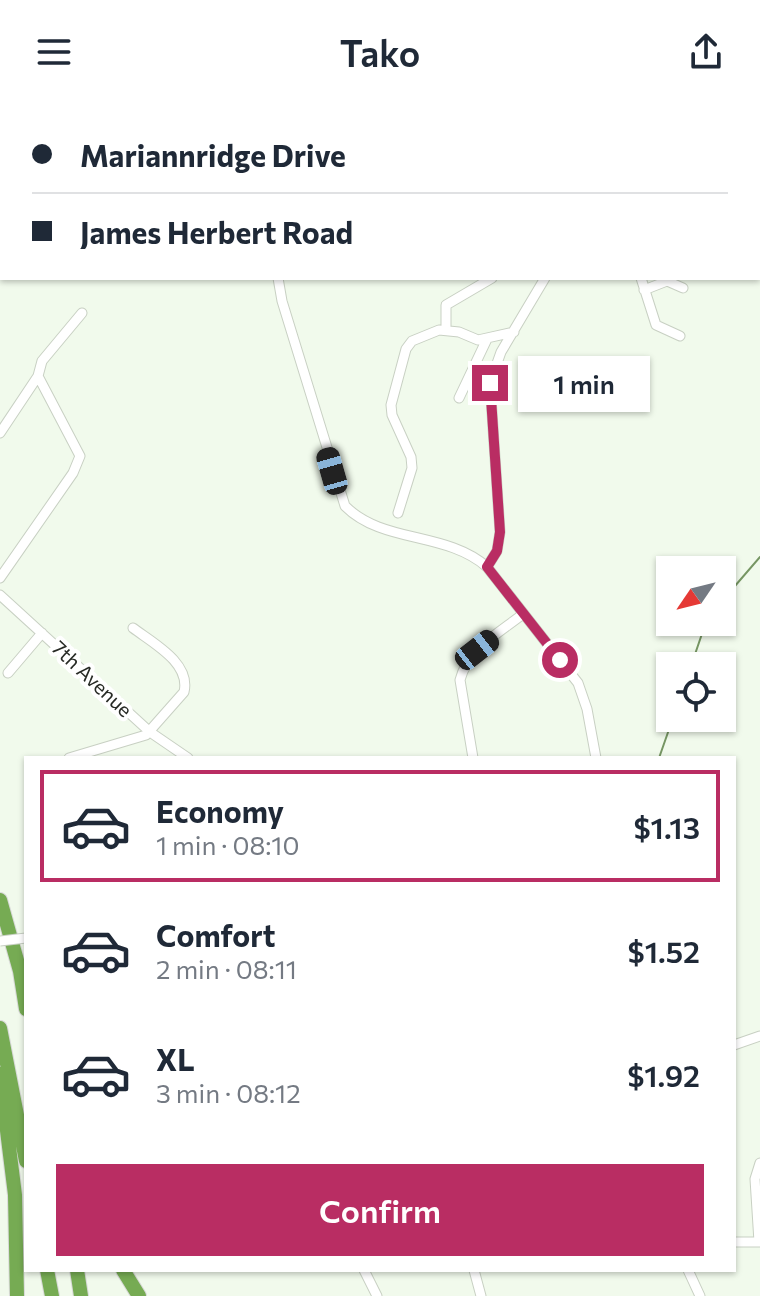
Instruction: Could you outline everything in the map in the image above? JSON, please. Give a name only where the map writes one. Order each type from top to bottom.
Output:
[{"type":"highway","points":[[0,900],[23,978]]},
{"type":"highway","points":[[0,1028],[24,1151]]},
{"type":"highway","points":[[0,1074],[15,1195],[17,1296]]},
{"type":"highway","points":[[47,1272],[52,1296]]},
{"type":"highway","points":[[77,1272],[81,1296]]},
{"type":"highway","points":[[124,1272],[139,1296]]},
{"type":"street","points":[[278,280],[282,301],[345,506],[372,526],[449,546],[470,554],[487,567],[582,692],[596,756]]},
{"type":"street","points":[[446,329],[446,305],[489,280]]},
{"type":"street","points":[[487,567],[497,551],[500,532],[490,383],[495,366],[544,280]]},
{"type":"street","points":[[642,280],[656,325],[680,336]]},
{"type":"street","points":[[644,290],[667,281],[683,288]]},
{"type":"street","points":[[0,433],[38,376],[42,361],[82,313]]},
{"type":"street","points":[[398,513],[412,468],[411,457],[392,415],[393,396],[406,349],[412,341],[426,334],[446,329],[478,340],[514,332]]},
{"type":"street","points":[[459,398],[487,339]]},
{"type":"street","points":[[0,578],[73,473],[80,456],[38,376]]},
{"type":"street","name":"7th Avenue","points":[[0,595],[150,732],[185,756]]},
{"type":"street","points":[[473,756],[460,680],[463,668],[477,650],[523,614]]},
{"type":"street","points":[[76,756],[139,739],[150,732],[184,692],[186,684],[181,669],[133,628]]},
{"type":"street","points":[[8,673],[42,633]]},
{"type":"street","points":[[0,941],[24,938]]},
{"type":"street","points":[[736,1044],[760,1036]]},
{"type":"street","points":[[736,1242],[760,1242],[755,1179],[760,1163]]},
{"type":"street","points":[[365,1272],[377,1296]]},
{"type":"street","points":[[475,1272],[481,1296]]},
{"type":"street","points":[[689,1272],[700,1296]]},
{"type":"waterway","points":[[736,585],[760,557]]},
{"type":"waterway","points":[[696,652],[701,636]]},
{"type":"waterway","points":[[660,756],[668,732]]},
{"type":"route","points":[[490,383],[500,532],[497,551],[487,567],[560,660]]}]
